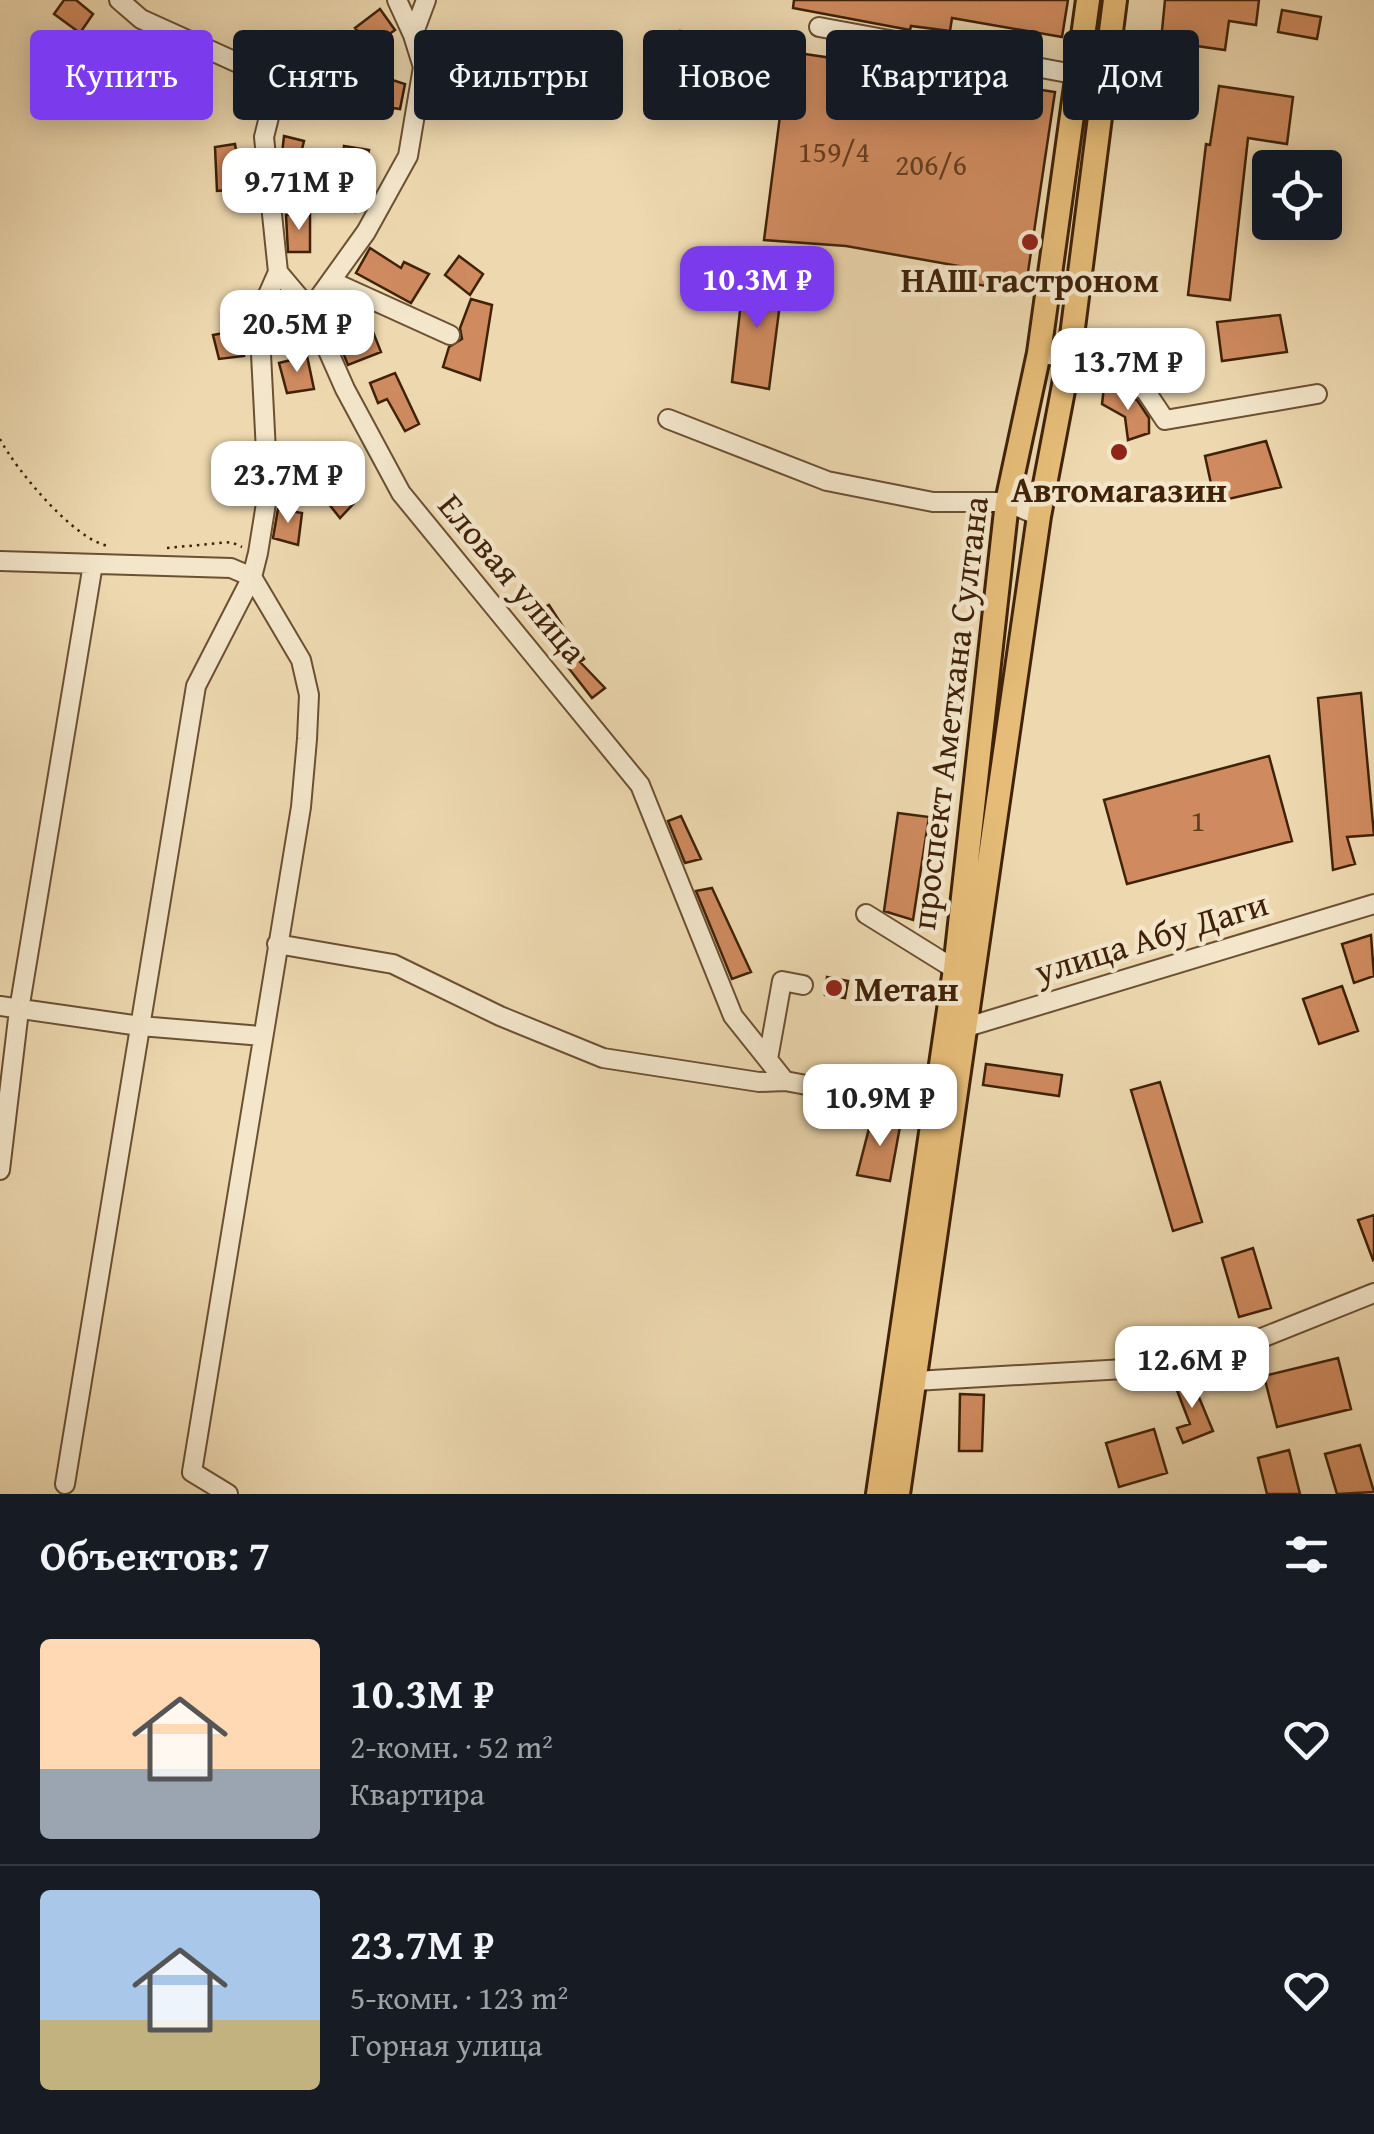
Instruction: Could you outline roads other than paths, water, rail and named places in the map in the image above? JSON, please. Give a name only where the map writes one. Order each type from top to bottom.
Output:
[{"type":"main road","name":"проспект Аметхана Султана","points":[[1083,30],[1088,0]]},
{"type":"main road","points":[[1112,30],[1115,0]]},
{"type":"main road","name":"проспект Аметхана Султана","points":[[964,976],[1007,502],[1039,353],[1070,120]]},
{"type":"main road","points":[[898,1494],[906,1376],[964,976],[1068,359],[1101,120]]},
{"type":"main road","points":[[878,1494],[906,1376]]},
{"type":"street","points":[[65,1484],[196,686],[252,577],[258,553],[268,491],[259,315],[278,272],[264,137],[272,101],[265,82],[247,67],[142,19],[119,0]]},
{"type":"street","points":[[310,310],[366,232],[408,156],[423,67],[398,0]]},
{"type":"street","points":[[413,35],[426,0]]},
{"type":"street","points":[[819,27],[1063,72]]},
{"type":"street","name":"Еловая улица","points":[[278,272],[310,310],[345,389],[400,493],[640,784],[707,960],[733,1016],[785,1081]]},
{"type":"street","points":[[331,281],[450,335]]},
{"type":"street","points":[[1039,353],[1068,359],[1146,390],[1164,420],[1317,394]]},
{"type":"street","points":[[668,419],[827,481],[932,502],[1007,502],[1039,516]]},
{"type":"street","points":[[0,562],[232,568],[252,577],[301,660],[309,694],[300,807],[192,1472],[228,1494]]},
{"type":"street","points":[[0,1170],[9,1008],[93,564]]},
{"type":"street","name":"улица Абу Даги","points":[[958,1022],[1374,904]]},
{"type":"street","points":[[866,914],[964,976]]},
{"type":"street","points":[[277,944],[394,964],[500,1016],[602,1058],[759,1082],[785,1081],[945,1111]]},
{"type":"street","points":[[768,1059],[782,982],[802,984]]},
{"type":"street","points":[[9,1008],[140,1026],[261,1036]]},
{"type":"street","points":[[906,1376],[1194,1365],[1374,1293]]},
{"type":"place","name":"НАШ гастроном","points":[[1030,242]]},
{"type":"place","name":"Автомагазин","points":[[1119,452]]},
{"type":"place","name":"Метан","points":[[834,988]]}]
